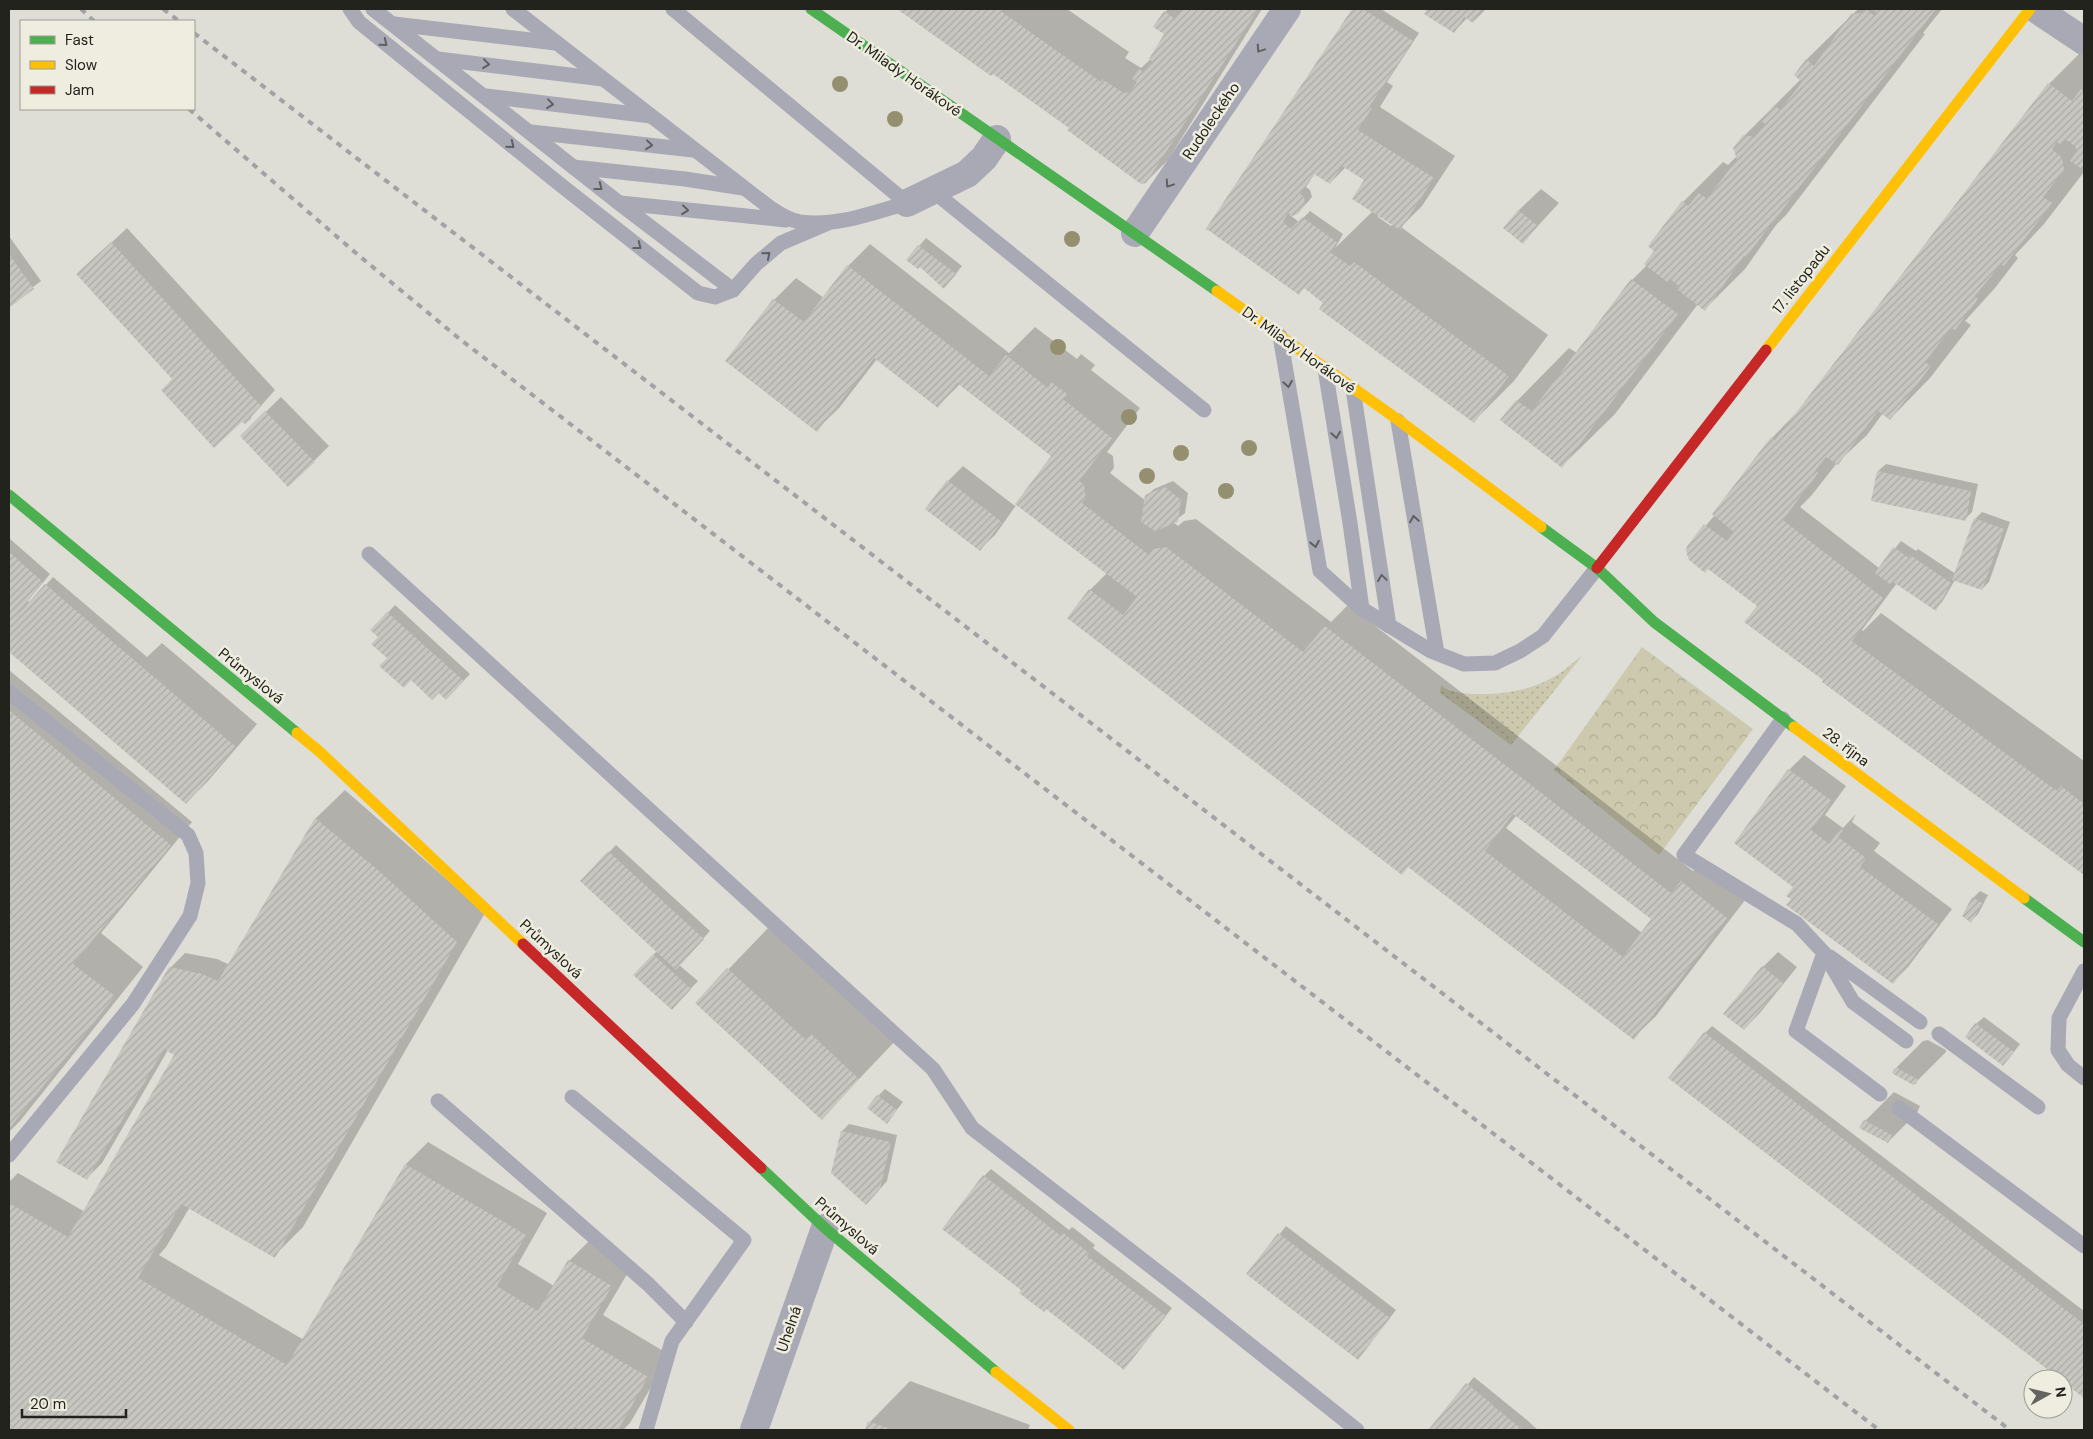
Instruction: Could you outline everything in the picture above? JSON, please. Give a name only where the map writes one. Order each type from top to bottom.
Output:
[{"type":"street","name":"Dr. Milady Horákové","points":[[812,9],[1280,336],[1397,420],[1596,568]]},
{"type":"street","name":"Rudoleckého","points":[[1135,233],[1287,9]]},
{"type":"street","name":"17. listopadu","points":[[1596,568],[2030,9]]},
{"type":"street","points":[[2036,9],[2084,40]]},
{"type":"street","points":[[906,203],[967,174],[984,158],[997,139]]},
{"type":"street","name":"Průmyslová","points":[[9,495],[320,752],[825,1228],[987,1365],[1069,1430]]},
{"type":"street","name":"28. října","points":[[1596,568],[1654,622],[2084,942]]},
{"type":"street","name":"Uhelná","points":[[754,1430],[825,1228]]},
{"type":"lane","points":[[350,9],[359,22],[698,293],[715,297],[734,290],[756,264],[781,243],[828,223],[858,217],[906,203]]},
{"type":"lane","points":[[373,9],[619,203],[734,290]]},
{"type":"lane","points":[[513,9],[768,207],[784,217],[799,222]]},
{"type":"lane","points":[[673,9],[906,203]]},
{"type":"lane","points":[[394,24],[558,43]]},
{"type":"lane","points":[[438,59],[604,79]]},
{"type":"lane","points":[[484,96],[651,116]]},
{"type":"lane","points":[[531,132],[694,150]]},
{"type":"lane","points":[[573,167],[685,179],[745,188]]},
{"type":"lane","points":[[934,191],[1204,410]]},
{"type":"lane","points":[[619,203],[799,222],[828,223]]},
{"type":"lane","points":[[1280,336],[1320,571],[1362,609],[1437,653],[1464,664],[1495,663],[1520,651],[1543,636],[1596,568]]},
{"type":"lane","points":[[1325,370],[1362,609]]},
{"type":"lane","points":[[1353,389],[1389,626]]},
{"type":"lane","points":[[1397,420],[1437,653]]},
{"type":"lane","points":[[369,554],[933,1069],[972,1128],[1180,1289],[1357,1430]]},
{"type":"lane","points":[[9,692],[188,835],[196,853],[198,883],[190,916],[133,1004],[9,1156]]},
{"type":"lane","points":[[1783,719],[1684,855],[1797,924],[1824,953],[1920,1022]]},
{"type":"lane","points":[[1824,953],[1853,1002],[1906,1041]]},
{"type":"lane","points":[[1824,953],[1796,1031],[1880,1094]]},
{"type":"lane","points":[[2084,971],[2059,1018],[2058,1050],[2068,1065],[2084,1078]]},
{"type":"lane","points":[[1939,1034],[2038,1107]]},
{"type":"lane","points":[[572,1097],[744,1240],[672,1341],[646,1430]]},
{"type":"lane","points":[[438,1101],[648,1284],[686,1322]]},
{"type":"lane","points":[[1899,1108],[2084,1246]]},
{"type":"green space","points":[[1642,647],[1753,729],[1659,855],[1554,770]]},
{"type":"green space","points":[[1582,656],[1511,745],[1440,693],[1441,685],[1461,693],[1496,694],[1517,691],[1537,685],[1557,675]]},
{"type":"building","points":[[897,9],[1004,9],[1002,12],[1101,82],[1102,79],[1124,93],[1130,92],[1137,82],[1132,79],[1139,69],[1143,72],[1152,61],[1149,59],[1164,34],[1153,27],[1164,11],[1175,19],[1182,9],[1258,9],[1146,183],[1141,184],[1067,130],[1069,128],[993,74],[991,76]]},
{"type":"building","points":[[1352,9],[1363,9],[1413,41],[1369,107],[1372,108],[1358,130],[1434,178],[1400,230],[1352,199],[1364,180],[1342,166],[1330,184],[1314,174],[1300,194],[1304,197],[1305,205],[1298,214],[1292,216],[1288,213],[1283,222],[1291,229],[1302,217],[1337,242],[1330,252],[1350,266],[1354,262],[1509,376],[1474,423],[1319,309],[1323,303],[1304,288],[1299,295],[1208,230],[1205,230]]},
{"type":"building","points":[[1427,9],[1482,9],[1473,23],[1464,17],[1454,33],[1424,14]]},
{"type":"building","points":[[1866,9],[1874,16],[1877,12],[1872,9],[1935,10],[1746,257],[1744,256],[1705,311],[1678,290],[1680,287],[1670,279],[1667,282],[1644,264],[1654,251],[1648,246],[1682,201],[1688,206],[1699,193],[1707,199],[1737,159],[1733,148],[1743,135],[1755,137],[1765,124],[1761,121],[1774,105],[1780,110],[1802,82],[1794,75],[1806,59],[1814,66],[1851,14],[1863,13]]},
{"type":"building","points":[[2048,83],[2072,101],[2081,89],[2084,92],[2084,170],[2070,161],[2077,151],[2075,146],[2065,139],[2061,145],[2057,142],[2052,149],[2062,158],[2064,170],[2043,197],[2052,203],[2004,266],[2001,264],[1975,296],[1978,299],[1955,330],[1951,328],[1925,362],[1931,366],[1890,420],[1878,411],[1838,465],[1826,457],[1815,471],[1818,473],[1783,520],[1883,598],[1852,641],[2057,791],[2061,786],[2084,804],[2084,875],[1822,682],[1823,680],[1744,622],[1757,606],[1708,569],[1705,573],[1689,560],[1686,551],[1687,546],[1704,524],[1727,541],[1734,532],[1712,514],[1771,437],[1775,440],[1786,426]]},
{"type":"building","points":[[1518,210],[1538,226],[1523,244],[1503,228]]},
{"type":"building","points":[[111,242],[261,406],[250,416],[252,418],[245,424],[242,422],[214,448],[161,390],[172,379],[76,274]]},
{"type":"building","points":[[918,245],[956,274],[944,289],[920,267],[918,269],[906,260]]},
{"type":"building","points":[[9,254],[34,289],[9,308]]},
{"type":"building","points":[[847,265],[989,376],[1006,355],[1048,388],[1051,382],[1067,394],[1063,399],[1112,438],[1079,481],[1084,485],[1086,498],[1082,503],[1149,555],[1153,549],[1166,547],[1303,652],[1325,626],[1671,893],[1681,881],[1727,918],[1634,1040],[1408,867],[1402,875],[1067,618],[1089,589],[1123,615],[1137,597],[1015,504],[1051,456],[957,383],[938,408],[874,358],[817,432],[725,361],[773,299],[804,322]],"holes":[[[1513,814],[1651,919],[1623,957],[1485,851]]]},
{"type":"building","points":[[1631,279],[1678,314],[1562,468],[1500,420],[1516,400],[1532,411]]},
{"type":"building","points":[[265,411],[315,462],[288,487],[240,436]]},
{"type":"building","points":[[1877,471],[1971,491],[1966,521],[1871,501]]},
{"type":"building","points":[[947,480],[1002,522],[980,551],[925,509]]},
{"type":"building","points":[[1165,487],[1181,500],[1178,522],[1155,531],[1141,522],[1145,495]]},
{"type":"building","points":[[1974,518],[2004,529],[1982,590],[1952,580]]},
{"type":"building","points":[[1893,547],[1909,558],[1910,555],[1951,583],[1936,611],[1893,582],[1891,585],[1875,573]]},
{"type":"building","points":[[9,552],[43,582],[14,619],[45,584],[236,747],[186,804],[9,652]]},
{"type":"building","points":[[387,612],[464,681],[446,700],[439,693],[432,700],[411,680],[404,688],[379,666],[387,658],[371,644],[378,637],[370,630]]},
{"type":"building","points":[[9,710],[171,845],[73,964],[115,996],[9,1129],[9,912],[22,922],[9,911]]},
{"type":"building","points":[[1788,769],[1832,801],[1811,830],[1829,844],[1841,828],[1843,830],[1838,837],[1866,858],[1860,867],[1938,924],[1893,984],[1786,905],[1791,899],[1786,896],[1793,887],[1734,843]]},
{"type":"building","points":[[315,818],[378,870],[457,942],[275,1258],[181,1204],[138,1278],[287,1365],[405,1164],[526,1235],[497,1286],[538,1311],[568,1260],[612,1286],[582,1338],[648,1377],[618,1430],[580,1430],[574,1427],[572,1430],[9,1430],[9,1203],[68,1237],[174,1055],[164,1049],[87,1180],[56,1162],[169,967],[202,974],[218,981]]},
{"type":"building","points":[[608,851],[704,939],[676,970],[580,881]]},
{"type":"building","points":[[1972,897],[1982,903],[1971,923],[1962,916]]},
{"type":"building","points":[[653,954],[691,989],[672,1010],[633,975]]},
{"type":"building","points":[[1762,966],[1783,983],[1744,1030],[1723,1014]]},
{"type":"building","points":[[727,968],[805,1039],[811,1034],[859,1079],[822,1120],[695,1003]]},
{"type":"building","points":[[1975,1023],[2014,1052],[2003,1066],[1965,1037]]},
{"type":"building","points":[[1704,1032],[2084,1324],[2084,1398],[2073,1390],[2073,1369],[2047,1369],[1668,1078]]},
{"type":"building","points":[[1897,1068],[1917,1079],[1917,1083],[1913,1085],[1892,1073]]},
{"type":"building","points":[[877,1095],[897,1110],[887,1124],[867,1108]]},
{"type":"building","points":[[1864,1120],[1892,1135],[1888,1143],[1859,1128]]},
{"type":"building","points":[[841,1131],[891,1142],[880,1189],[866,1205],[831,1173]]},
{"type":"building","points":[[983,1175],[1061,1236],[1064,1233],[1089,1253],[1087,1256],[1166,1316],[1124,1370],[1046,1309],[1044,1312],[1019,1293],[1021,1290],[942,1229]]},
{"type":"building","points":[[1278,1233],[1390,1318],[1358,1360],[1246,1274]]},
{"type":"building","points":[[1466,1383],[1491,1403],[1494,1400],[1492,1405],[1523,1430],[1429,1429]]},
{"type":"building","points":[[868,1421],[893,1430],[865,1430]]},
{"type":"railway","points":[[81,9],[93,20]]},
{"type":"railway","points":[[163,9],[178,20]]},
{"type":"railway","points":[[195,34],[2010,1430]]},
{"type":"railway","points":[[190,110],[357,254],[461,340],[1879,1430]]},
{"type":"traffic: fast","points":[[811,9],[1217,291]]},
{"type":"traffic: fast","points":[[9,495],[297,733]]},
{"type":"traffic: fast","points":[[1541,527],[1597,568],[1654,622],[1794,727]]},
{"type":"traffic: fast","points":[[2024,898],[2084,942]]},
{"type":"traffic: fast","points":[[761,1168],[825,1228],[996,1372]]},
{"type":"traffic: slow","points":[[1766,350],[2030,9]]},
{"type":"traffic: slow","points":[[1217,291],[1397,419],[1541,527]]},
{"type":"traffic: slow","points":[[1794,727],[2024,898]]},
{"type":"traffic: slow","points":[[297,733],[320,752],[523,944]]},
{"type":"traffic: slow","points":[[996,1372],[1069,1430]]},
{"type":"traffic: jam","points":[[1597,568],[1766,350]]},
{"type":"traffic: jam","points":[[523,944],[761,1168]]}]
